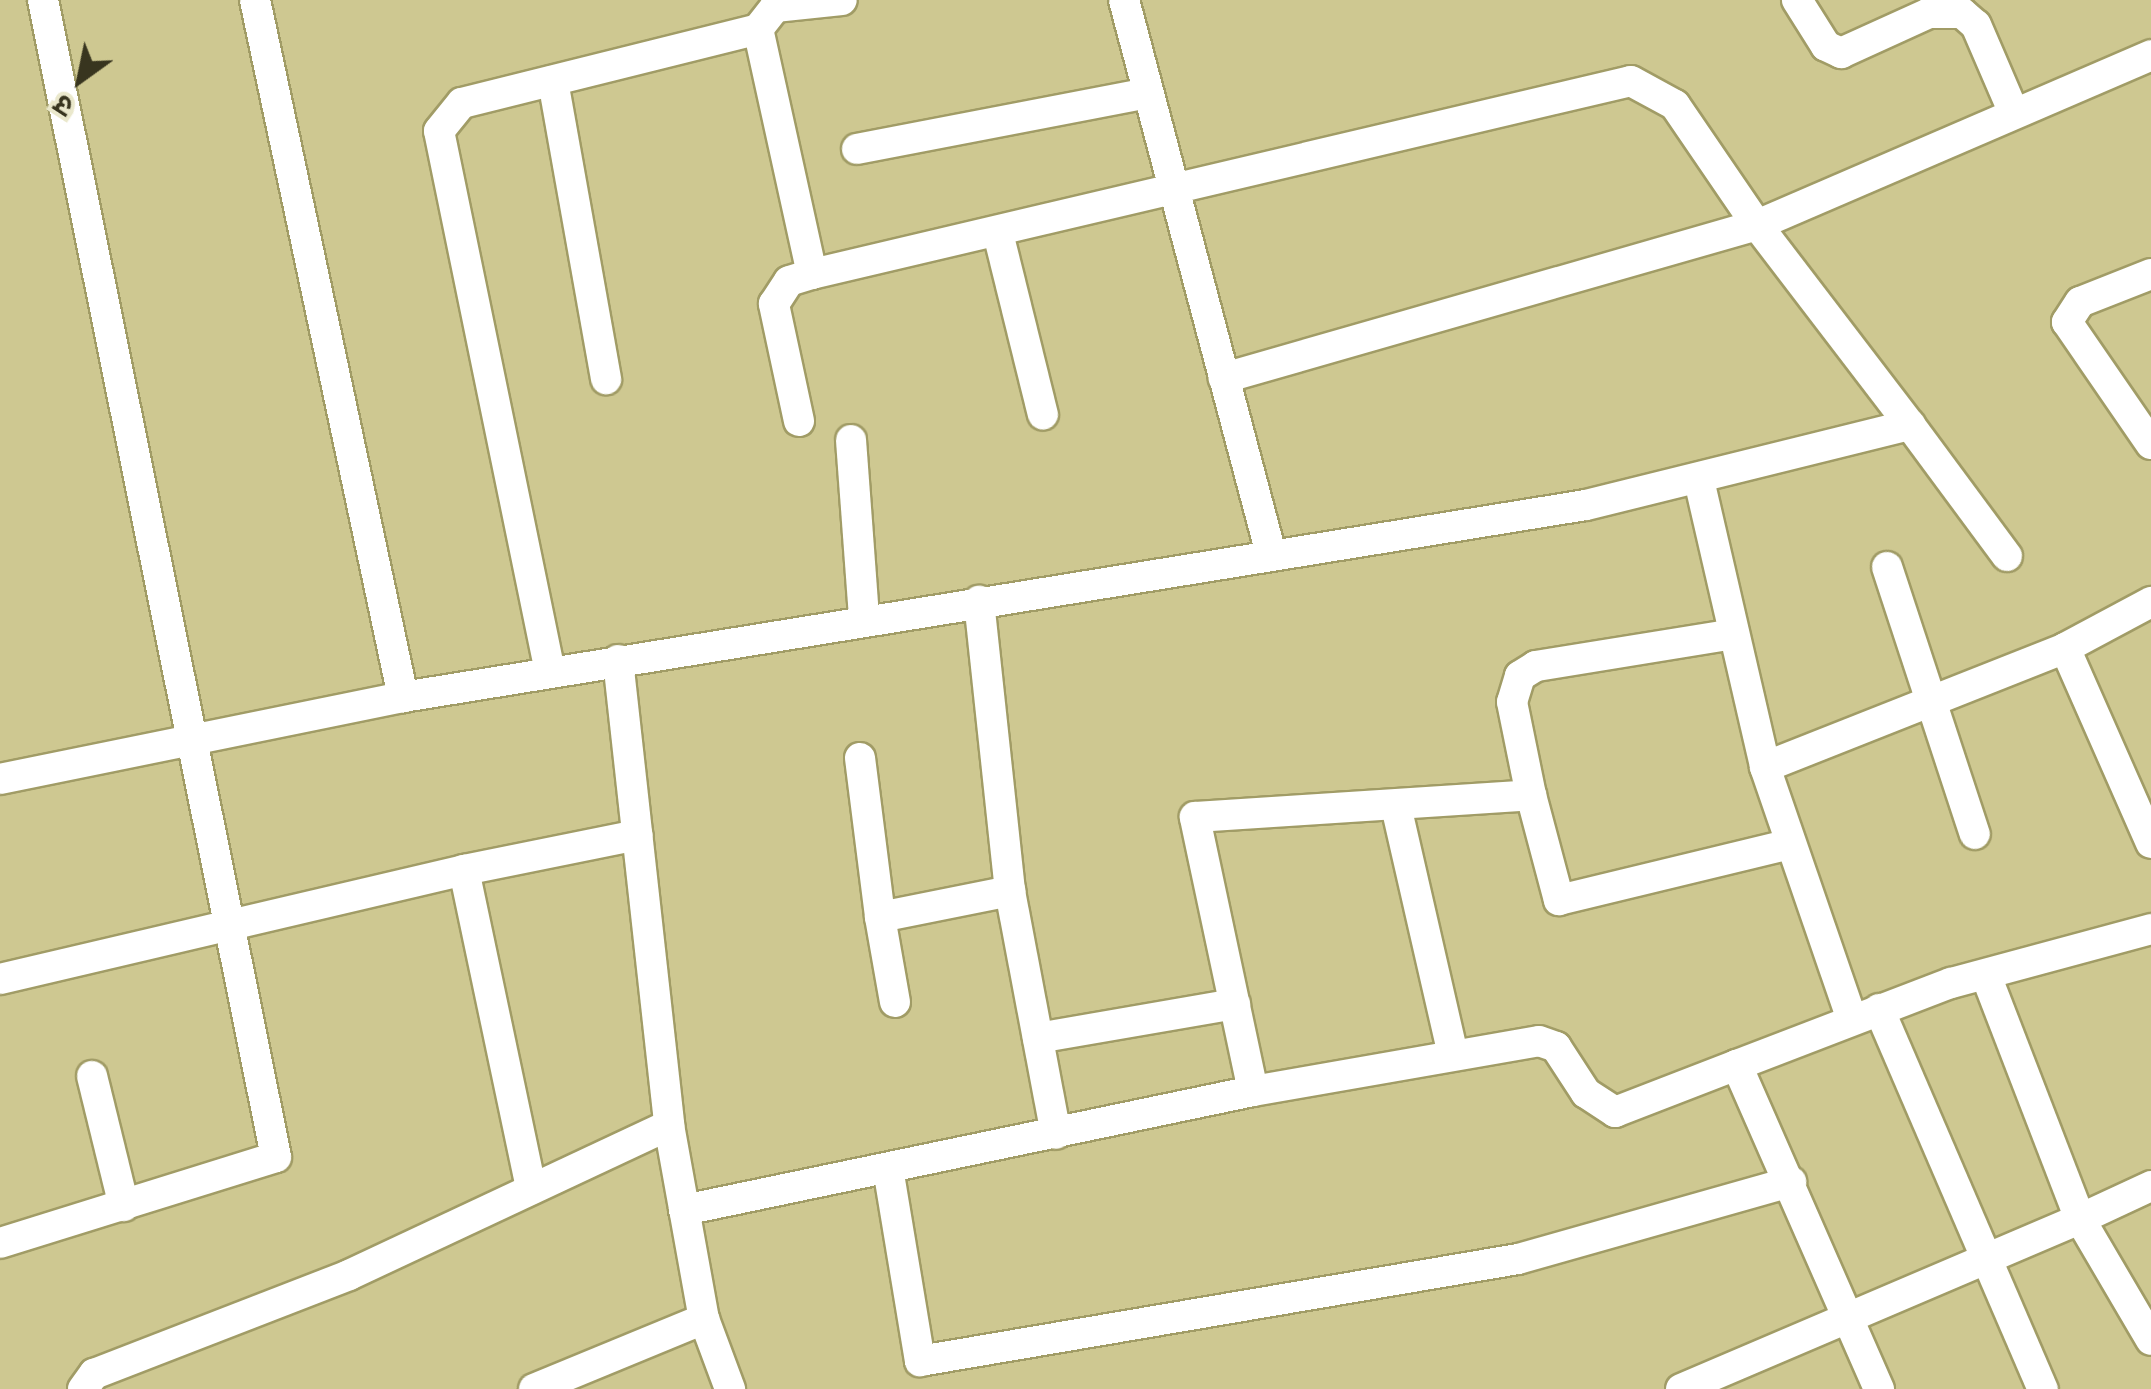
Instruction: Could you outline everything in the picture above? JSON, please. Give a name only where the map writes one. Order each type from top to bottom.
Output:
[{"type":"street","points":[[0,1243],[276,1157],[187,736],[44,0]]},
{"type":"street","points":[[255,0],[403,697]]},
{"type":"street","points":[[550,672],[439,131],[462,103],[758,28],[775,7],[842,0]]},
{"type":"street","points":[[1124,0],[1271,554]]},
{"type":"street","points":[[1797,0],[1826,46],[1841,54],[1929,13],[1962,12],[1976,25],[2013,111]]},
{"type":"street","points":[[758,28],[812,274]]},
{"type":"street","points":[[1224,378],[1757,225],[2013,111],[2151,55]]},
{"type":"street","points":[[553,81],[606,379]]},
{"type":"street","points":[[799,421],[774,304],[790,281],[1175,193],[1631,81],[1674,106],[1757,225],[2007,556]]},
{"type":"street","points":[[857,149],[1148,94]]},
{"type":"street","points":[[998,233],[1042,415]]},
{"type":"street","points":[[2151,274],[2080,302],[2067,322],[2151,444]]},
{"type":"street","points":[[0,779],[187,736],[403,697],[1699,480],[1910,425]]},
{"type":"street","points":[[851,440],[864,618]]},
{"type":"street","points":[[1699,480],[1765,768],[1790,844],[1866,1014],[1988,1260],[2043,1389]]},
{"type":"street","points":[[1887,567],[1974,834]]},
{"type":"street","points":[[979,601],[1010,891],[1056,1134]]},
{"type":"street","points":[[1765,768],[2065,648],[2151,602]]},
{"type":"street","points":[[1734,634],[1536,666],[1520,676],[1512,702],[1531,796],[1559,900],[1790,844]]},
{"type":"street","points":[[2065,648],[2151,843]]},
{"type":"street","points":[[618,660],[668,1125],[704,1319],[730,1389]]},
{"type":"street","points":[[860,758],[895,1002]]},
{"type":"street","points":[[1253,1091],[1196,817],[1531,796]]},
{"type":"street","points":[[1396,806],[1453,1056]]},
{"type":"street","points":[[0,979],[225,924],[637,835]]},
{"type":"street","points":[[464,870],[531,1189]]},
{"type":"street","points":[[880,917],[1010,891]]},
{"type":"street","points":[[684,1210],[1253,1091],[1538,1041],[1556,1047],[1586,1093],[1615,1112],[1866,1014],[1986,975],[2151,929]]},
{"type":"street","points":[[1986,975],[2080,1219],[2151,1340]]},
{"type":"street","points":[[1038,1038],[1234,1004]]},
{"type":"street","points":[[1737,1065],[1852,1318],[1878,1389]]},
{"type":"street","points":[[92,1076],[124,1206]]},
{"type":"street","points":[[84,1389],[94,1374],[278,1305],[668,1125]]},
{"type":"street","points":[[888,1168],[920,1361],[1518,1260],[1791,1182]]},
{"type":"street","points":[[1690,1387],[2151,1186]]},
{"type":"street","points":[[538,1388],[704,1319]]}]
